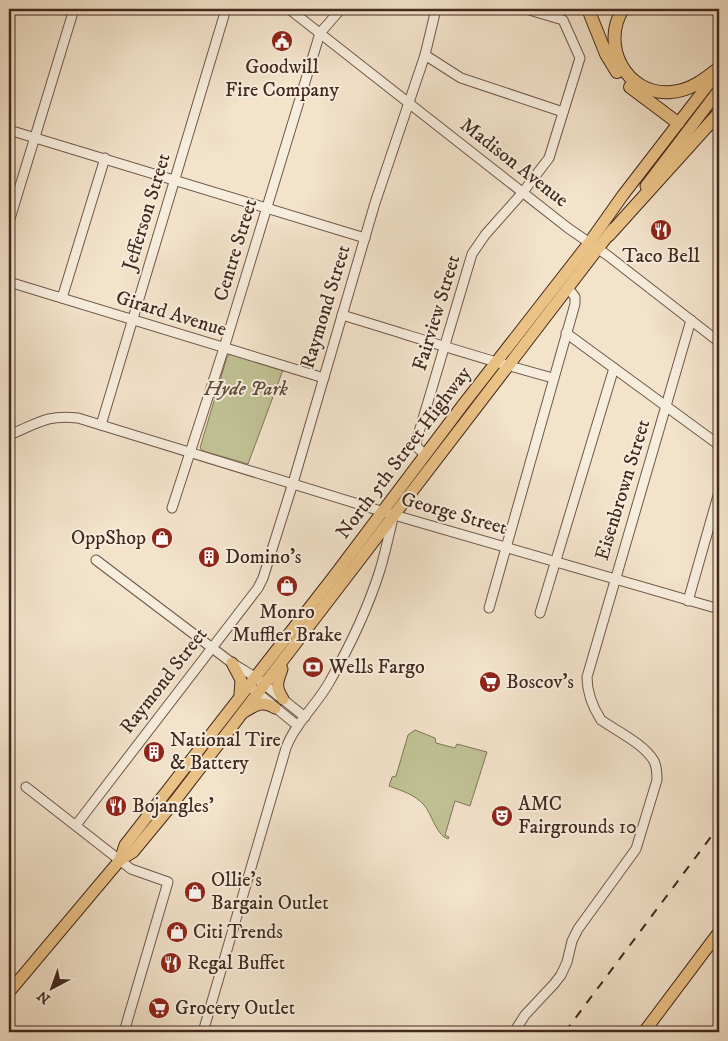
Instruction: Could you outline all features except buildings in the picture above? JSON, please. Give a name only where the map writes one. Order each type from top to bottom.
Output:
[{"type":"highway","points":[[588,9],[606,54],[617,73],[630,86],[678,123]]},
{"type":"highway","points":[[624,9],[618,18],[614,32],[615,52],[624,70],[638,84],[656,91],[676,92],[699,83],[719,69]]},
{"type":"highway","points":[[609,234],[719,113]]},
{"type":"main road","name":"North 5th Street Highway","points":[[120,860],[125,845],[239,697],[256,685],[285,658],[509,366],[568,288],[623,195],[719,69]]},
{"type":"main road","name":"North 5th Street Highway","points":[[9,992],[120,860],[133,852],[201,767],[240,714],[268,660],[497,362],[594,246],[609,234],[719,90]]},
{"type":"main road","points":[[678,123],[692,127]]},
{"type":"main road","points":[[240,714],[261,704],[279,704],[277,681],[285,658]]},
{"type":"main road","points":[[239,697],[241,680],[237,666],[254,670],[268,660]]},
{"type":"main road","points":[[644,1032],[719,932]]},
{"type":"street","points":[[9,222],[74,9]]},
{"type":"street","name":"Jefferson Street","points":[[101,425],[226,9]]},
{"type":"street","name":"Madison Avenue","points":[[289,9],[568,228],[719,342]]},
{"type":"street","name":"Centre Street","points":[[172,508],[224,348],[320,33],[341,9]]},
{"type":"street","name":"Raymond Street","points":[[76,825],[260,584],[293,483],[388,160],[425,55],[436,9]]},
{"type":"street","name":"Fairview Street","points":[[425,455],[416,442],[474,250],[549,158],[580,58],[564,20],[526,9]]},
{"type":"street","points":[[425,55],[461,78],[564,112]]},
{"type":"street","points":[[9,130],[365,238]]},
{"type":"street","points":[[62,298],[105,158]]},
{"type":"street","name":"Girard Avenue","points":[[9,282],[324,378]]},
{"type":"street","points":[[489,608],[576,301],[568,288]]},
{"type":"street","points":[[342,315],[553,378]]},
{"type":"street","name":"Eisenbrown Street","points":[[514,1032],[525,1015],[558,979],[567,962],[572,941],[578,929],[636,849],[656,780],[654,761],[646,751],[601,720],[596,713],[588,690],[588,669],[691,320]]},
{"type":"street","points":[[566,333],[719,445]]},
{"type":"street","points":[[540,613],[614,368]]},
{"type":"street","name":"George Street","points":[[9,434],[35,422],[55,417],[78,418],[383,512],[719,609]]},
{"type":"street","points":[[688,601],[719,492]]},
{"type":"street","points":[[203,1032],[286,748],[298,726],[331,679],[370,598],[380,570],[394,515]]},
{"type":"street","points":[[96,560],[237,666],[279,704],[298,726]]},
{"type":"street","points":[[279,704],[305,717]]},
{"type":"street","points":[[26,787],[131,869],[168,882],[124,1032]]},
{"type":"green space","name":"Hyde Park","points":[[230,354],[283,370],[248,464],[203,451],[200,448],[227,357]]},
{"type":"green space","points":[[415,730],[435,738],[436,743],[455,748],[457,744],[487,752],[470,806],[455,801],[445,835],[449,837],[448,839],[437,829],[427,809],[420,801],[408,793],[389,786],[392,777],[396,776],[408,735]]},
{"type":"railway","points":[[565,1032],[719,826]]},
{"type":"place","name":"Goodwill Fire Company","points":[[282,41]]},
{"type":"place","name":"Taco Bell","points":[[661,230]]},
{"type":"place","name":"OppShop","points":[[162,538]]},
{"type":"place","name":"Domino's","points":[[209,557]]},
{"type":"place","name":"Monro Muffler Brake","points":[[287,586]]},
{"type":"place","name":"Wells Fargo","points":[[313,667]]},
{"type":"place","name":"Boscov's","points":[[490,682]]},
{"type":"place","name":"National Tire & Battery","points":[[154,752]]},
{"type":"place","name":"Bojangles'","points":[[116,806]]},
{"type":"place","name":"AMC Fairgrounds 10","points":[[502,816]]},
{"type":"place","name":"Ollie's Bargain Outlet","points":[[195,892]]},
{"type":"place","name":"Citi Trends","points":[[177,932]]},
{"type":"place","name":"Regal Buffet","points":[[171,963]]},
{"type":"place","name":"Grocery Outlet","points":[[159,1008]]}]
